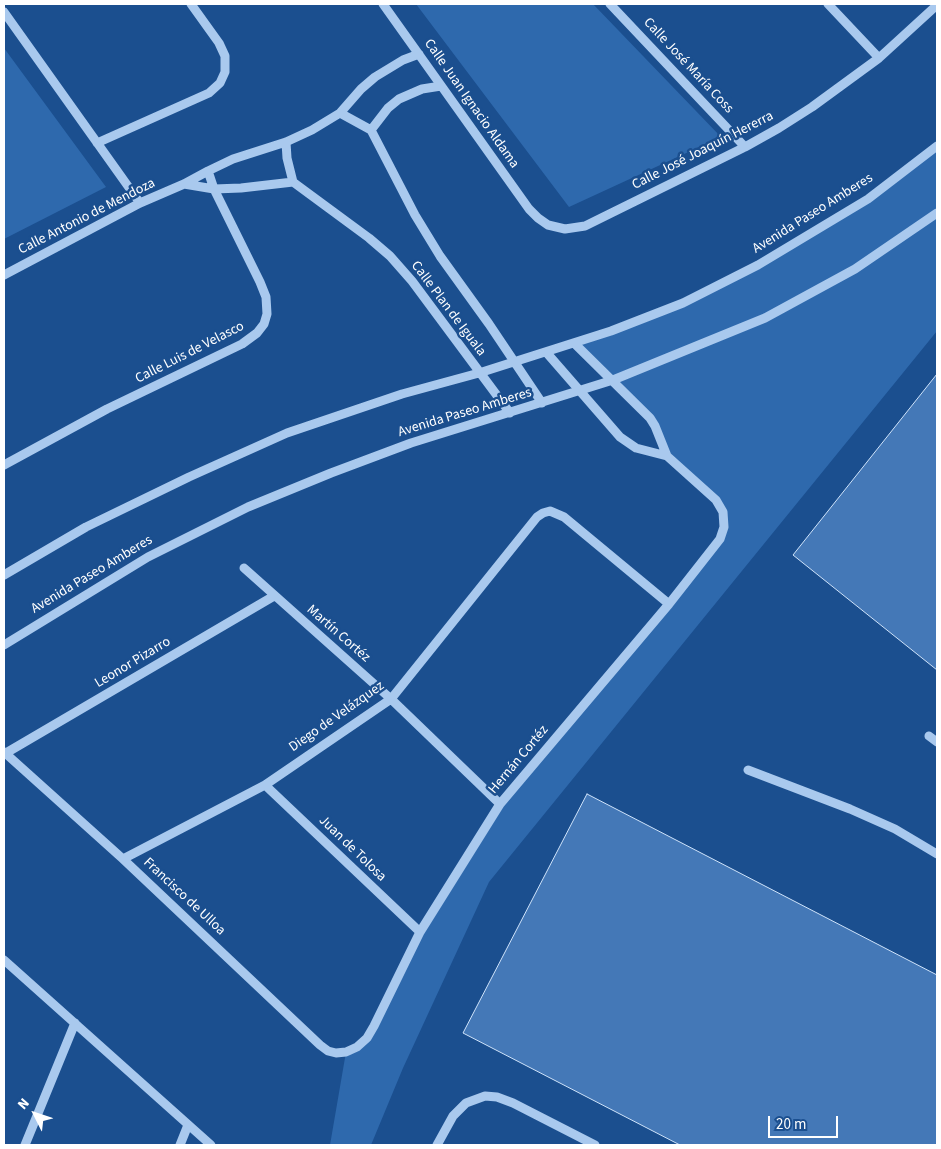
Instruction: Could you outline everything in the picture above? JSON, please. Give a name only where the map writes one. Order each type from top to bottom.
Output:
[{"type":"street","points":[[97,143],[209,93],[220,83],[225,72],[225,56],[219,43],[191,4]]},
{"type":"street","name":"Calle Juan Ignacio Aldama","points":[[384,4],[529,209],[538,218]]},
{"type":"street","name":"Calle José María Coss","points":[[610,4],[745,147]]},
{"type":"street","points":[[828,4],[879,58]]},
{"type":"street","name":"Calle José Joaquín Hererra","points":[[538,218],[548,225],[565,229],[585,226],[745,147],[812,107],[879,58],[937,5]]},
{"type":"street","points":[[4,12],[140,203]]},
{"type":"street","name":"Calle Antonio de Mendoza","points":[[4,275],[140,203],[233,160],[286,142],[312,130],[340,113],[361,89],[375,77],[403,60],[419,54]]},
{"type":"street","points":[[340,113],[371,130],[383,113],[398,99],[416,90],[441,86]]},
{"type":"street","name":"Calle Plan de Iguala","points":[[371,130],[414,215],[440,256],[490,324],[542,403]]},
{"type":"street","points":[[184,184],[214,189],[293,182],[287,158],[286,142]]},
{"type":"street","name":"Avenida Paseo Amberes","points":[[4,575],[86,527],[189,477],[287,433],[402,394],[479,373],[612,331],[683,303],[758,265],[868,199],[937,146]]},
{"type":"street","name":"Calle Luis de Velasco","points":[[4,465],[107,409],[242,344],[258,333],[264,324],[267,314],[266,297],[214,189],[208,171]]},
{"type":"street","name":"Calle Plan de Iguala","points":[[293,182],[369,238],[390,256],[412,281],[510,413]]},
{"type":"street","name":"Avenida Paseo Amberes","points":[[4,645],[148,557],[248,507],[411,443],[613,380],[766,318],[855,269],[937,212]]},
{"type":"street","points":[[574,343],[650,418],[667,456]]},
{"type":"street","points":[[546,352],[620,437],[636,448],[667,456]]},
{"type":"street","name":"Hernán Cortéz","points":[[346,1052],[357,1047],[370,1032],[420,932],[500,804],[669,604],[720,539],[724,527],[722,512],[716,500],[667,456]]},
{"type":"street","name":"Diego de Velázquez","points":[[123,859],[265,785],[391,699],[537,517],[550,511],[564,517],[669,604]]},
{"type":"street","name":"Martín Cortéz","points":[[244,568],[391,699],[500,804]]},
{"type":"street","name":"Leonor Pizarro","points":[[5,753],[274,596]]},
{"type":"street","points":[[930,736],[937,742]]},
{"type":"street","name":"Francisco de Ulloa","points":[[5,753],[123,859],[320,1045],[328,1051],[336,1053],[346,1052]]},
{"type":"street","points":[[748,770],[850,809],[895,829],[937,854]]},
{"type":"street","name":"Juan de Tolosa","points":[[265,785],[420,932]]},
{"type":"street","points":[[4,960],[211,1145]]},
{"type":"street","points":[[25,1145],[75,1023]]},
{"type":"street","points":[[437,1145],[453,1116],[466,1103],[484,1096],[497,1097],[513,1103],[595,1145]]},
{"type":"street","points":[[180,1145],[188,1125]]},
{"type":"shaded area","points":[[416,4],[593,4],[721,137],[569,207]]},
{"type":"shaded area","points":[[4,48],[106,187],[4,239]]},
{"type":"shaded area","points":[[937,146],[937,331],[489,882],[403,1068],[371,1145],[330,1145],[346,1052],[367,1038],[420,932],[500,804],[720,539],[723,512],[667,456],[650,418],[574,343],[683,303],[872,196]]},
{"type":"building","points":[[937,374],[937,670],[793,555]]},
{"type":"building","points":[[587,794],[937,975],[937,1145],[680,1145],[463,1033]]}]
